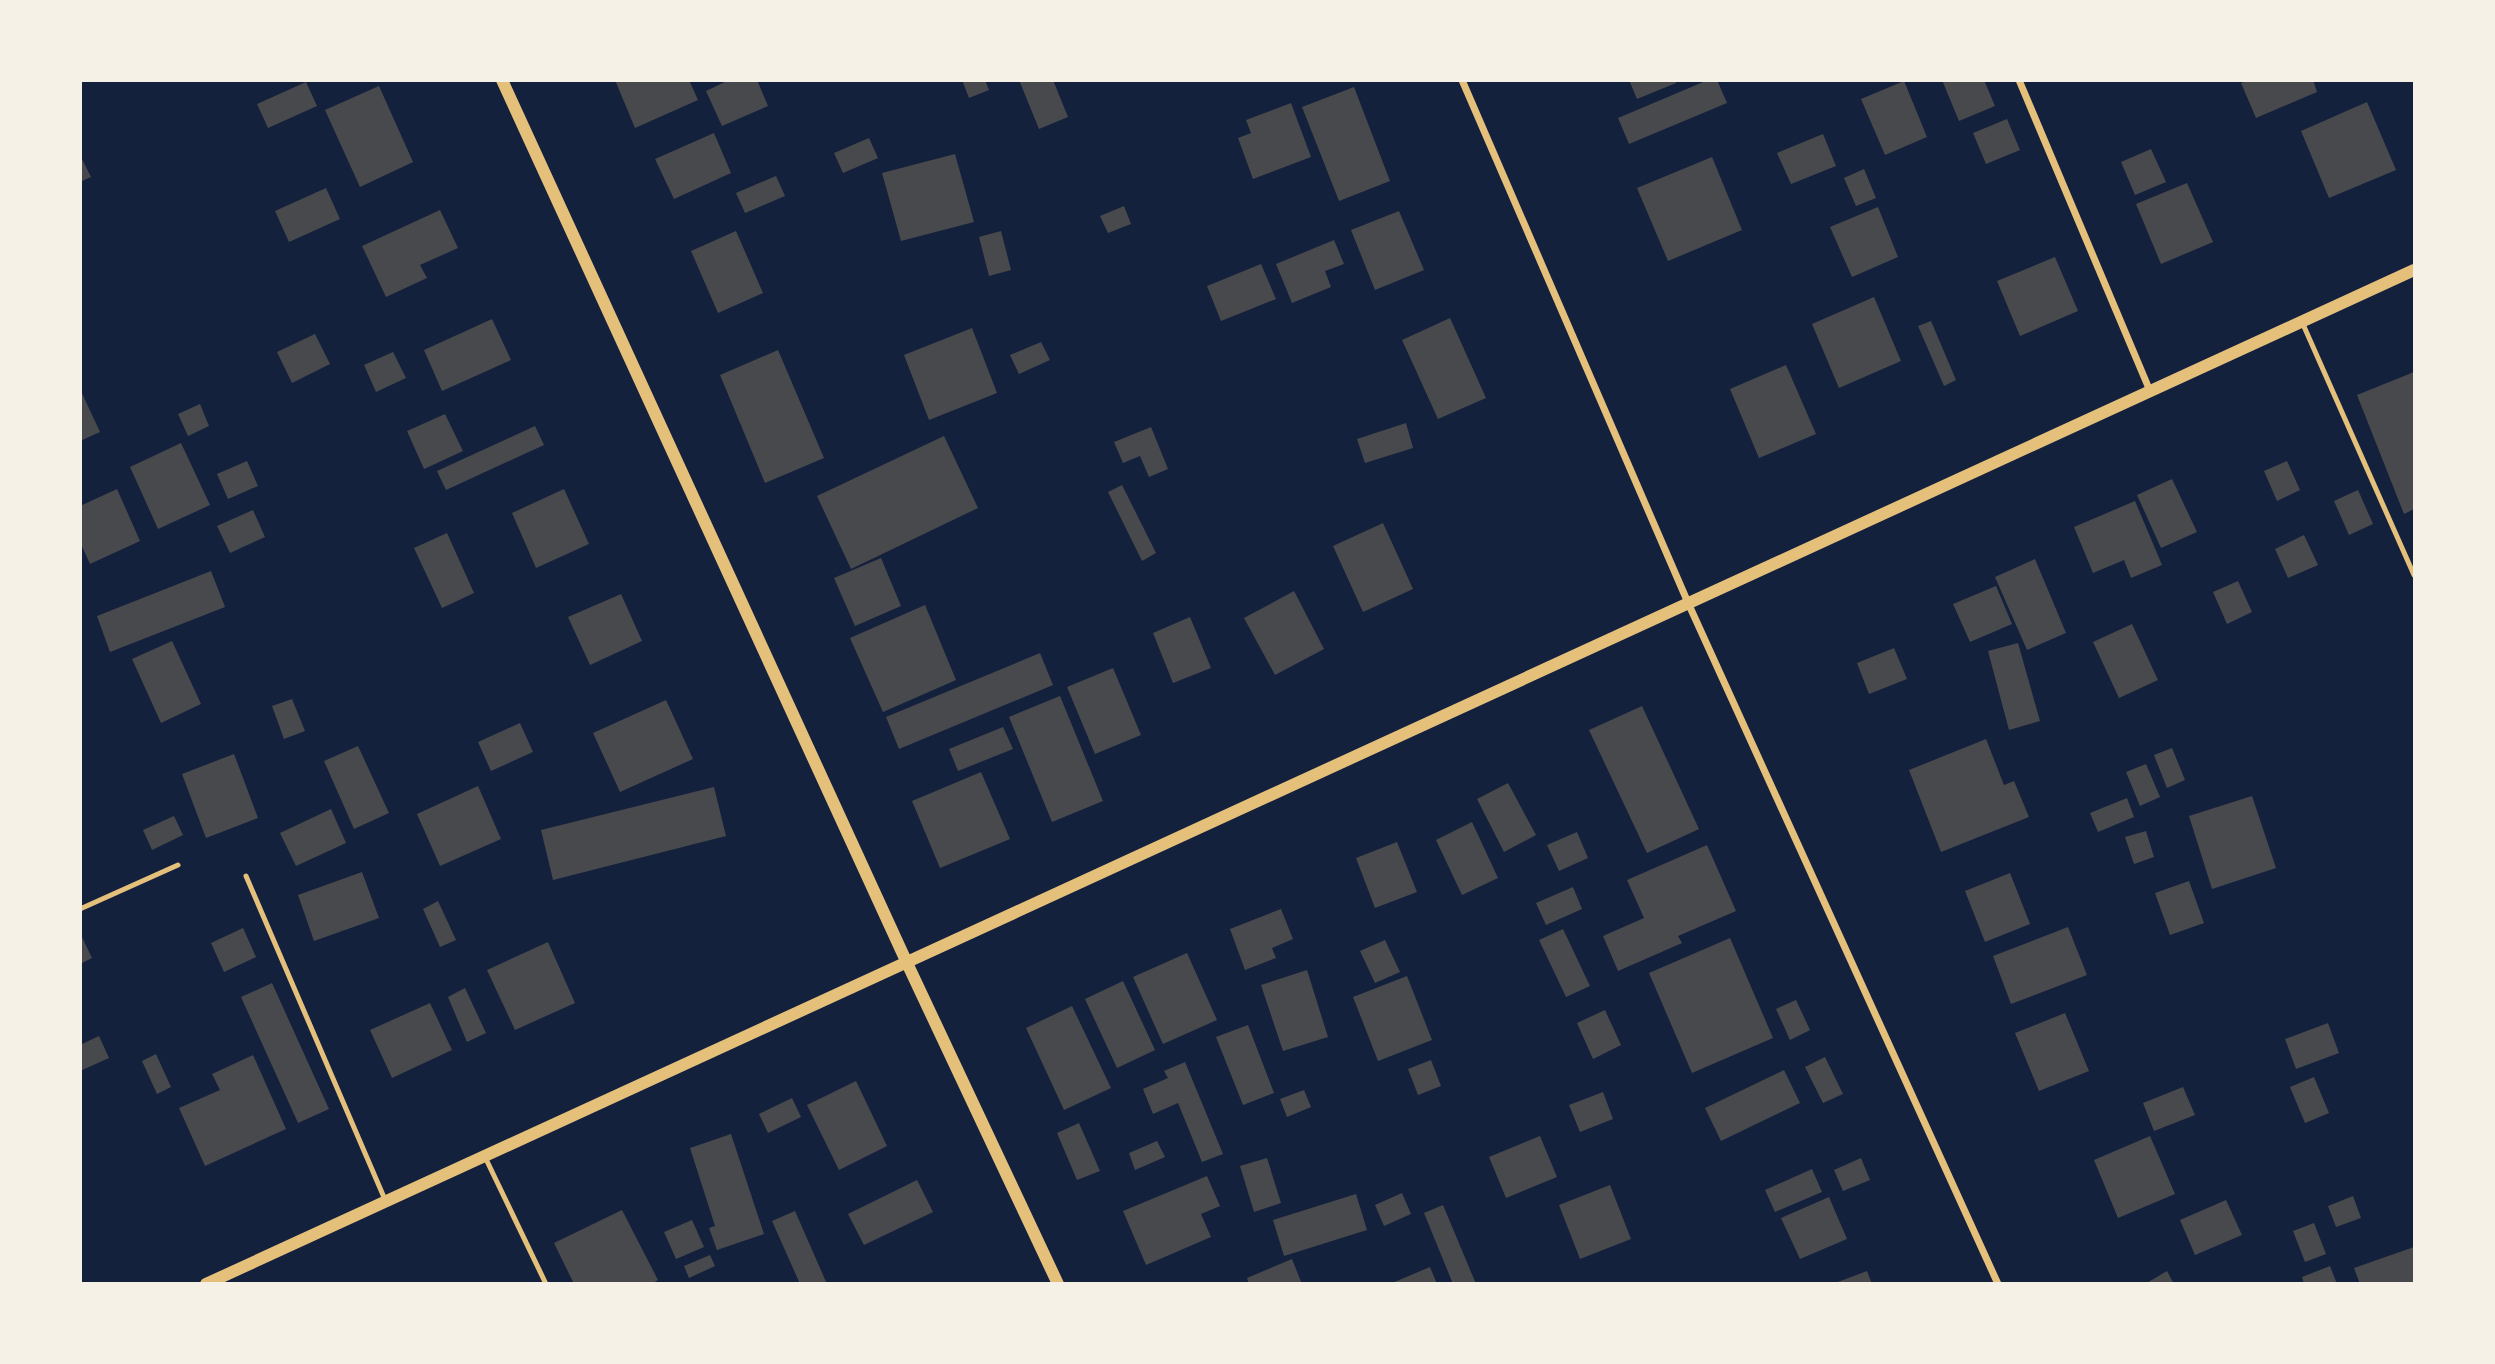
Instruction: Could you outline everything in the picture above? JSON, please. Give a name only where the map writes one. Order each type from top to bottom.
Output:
[{"type":"street","points":[[502,80],[907,963],[1058,1283]]},
{"type":"street","points":[[1462,80],[1689,604],[1998,1283]]},
{"type":"street","points":[[2019,80],[2150,391]]},
{"type":"street","points":[[206,1283],[2414,270]]},
{"type":"lane","points":[[2301,322],[2414,575]]},
{"type":"lane","points":[[80,909],[178,864]]},
{"type":"lane","points":[[246,876],[386,1202]]},
{"type":"lane","points":[[485,1157],[546,1283]]},
{"type":"building","points":[[615,80],[689,80],[698,100],[635,128]]},
{"type":"building","points":[[729,80],[757,80],[768,106],[722,126],[706,91]]},
{"type":"building","points":[[962,80],[985,80],[989,90],[969,98]]},
{"type":"building","points":[[1019,80],[1053,80],[1068,117],[1039,129]]},
{"type":"building","points":[[1629,80],[1675,80],[1676,83],[1637,99]]},
{"type":"building","points":[[1708,80],[1717,80],[1727,103],[1629,144],[1618,118]]},
{"type":"building","points":[[1942,80],[1984,80],[1995,106],[1959,121]]},
{"type":"building","points":[[2249,80],[2313,80],[2317,92],[2256,118],[2241,83]]},
{"type":"building","points":[[1904,81],[1927,137],[1885,155],[1861,99]]},
{"type":"building","points":[[306,82],[317,106],[268,128],[257,104]]},
{"type":"building","points":[[379,86],[413,162],[360,187],[325,110]]},
{"type":"building","points":[[1354,87],[1390,181],[1339,201],[1302,107]]},
{"type":"building","points":[[2367,102],[2396,170],[2329,198],[2301,131]]},
{"type":"building","points":[[1291,103],[1311,157],[1253,179],[1238,138],[1251,133],[1246,120]]},
{"type":"building","points":[[2007,119],[2020,150],[1986,164],[1973,133]]},
{"type":"building","points":[[714,133],[731,173],[674,199],[655,159]]},
{"type":"building","points":[[1823,134],[1836,166],[1791,184],[1777,153]]},
{"type":"building","points":[[869,138],[878,158],[843,173],[834,153]]},
{"type":"building","points":[[2151,149],[2166,182],[2135,195],[2121,162]]},
{"type":"building","points":[[955,154],[974,222],[901,241],[882,173]]},
{"type":"building","points":[[80,155],[91,177],[80,182]]},
{"type":"building","points":[[1712,157],[1742,230],[1668,261],[1637,188]]},
{"type":"building","points":[[1864,169],[1876,198],[1856,206],[1844,178]]},
{"type":"building","points":[[776,176],[785,196],[745,213],[736,193]]},
{"type":"building","points":[[2187,183],[2213,242],[2161,264],[2136,204]]},
{"type":"building","points":[[326,188],[340,219],[289,242],[275,211]]},
{"type":"building","points":[[1124,206],[1131,224],[1108,233],[1100,216]]},
{"type":"building","points":[[1878,207],[1898,257],[1852,277],[1830,227]]},
{"type":"building","points":[[440,210],[458,248],[420,265],[427,278],[386,297],[362,246]]},
{"type":"building","points":[[1399,211],[1424,270],[1375,290],[1351,230]]},
{"type":"building","points":[[736,231],[763,293],[718,313],[691,251]]},
{"type":"building","points":[[1001,231],[1011,270],[989,276],[979,237]]},
{"type":"building","points":[[1334,240],[1344,264],[1325,271],[1331,287],[1292,303],[1276,264]]},
{"type":"building","points":[[2055,257],[2078,311],[2020,336],[1997,281]]},
{"type":"building","points":[[1261,264],[1276,299],[1221,321],[1207,286]]},
{"type":"building","points":[[1874,297],[1901,361],[1839,388],[1812,324]]},
{"type":"building","points":[[1450,318],[1486,398],[1438,419],[1402,340]]},
{"type":"building","points":[[492,319],[511,360],[442,391],[424,350]]},
{"type":"building","points":[[1931,321],[1956,380],[1944,386],[1918,326]]},
{"type":"building","points":[[972,328],[997,393],[929,420],[904,355]]},
{"type":"building","points":[[315,334],[330,364],[292,383],[277,352]]},
{"type":"building","points":[[1041,342],[1050,360],[1019,374],[1010,355]]},
{"type":"building","points":[[778,350],[824,458],[765,483],[720,375]]},
{"type":"building","points":[[393,352],[406,378],[376,392],[364,365]]},
{"type":"building","points":[[1786,365],[1816,434],[1759,458],[1730,389]]},
{"type":"building","points":[[2414,372],[2414,509],[2404,514],[2357,395]]},
{"type":"building","points":[[80,389],[100,432],[80,441]]},
{"type":"building","points":[[200,404],[209,426],[188,436],[178,414]]},
{"type":"building","points":[[445,414],[463,451],[424,469],[407,431]]},
{"type":"building","points":[[1406,423],[1413,448],[1365,463],[1357,439]]},
{"type":"building","points":[[535,426],[544,445],[446,490],[437,471]]},
{"type":"building","points":[[1151,427],[1168,469],[1149,477],[1140,456],[1123,463],[1114,442]]},
{"type":"building","points":[[944,436],[978,508],[851,569],[817,496]]},
{"type":"building","points":[[181,443],[210,505],[158,529],[130,467]]},
{"type":"building","points":[[247,461],[258,486],[228,499],[217,474]]},
{"type":"building","points":[[2287,461],[2300,490],[2277,501],[2264,471]]},
{"type":"building","points":[[2172,479],[2197,532],[2161,548],[2137,495]]},
{"type":"building","points":[[1122,485],[1156,553],[1142,561],[1108,492]]},
{"type":"building","points":[[117,489],[140,541],[90,564],[80,542],[80,506]]},
{"type":"building","points":[[564,489],[589,544],[536,568],[512,513]]},
{"type":"building","points":[[2358,490],[2373,524],[2349,535],[2334,501]]},
{"type":"building","points":[[2135,501],[2162,565],[2131,578],[2124,560],[2093,573],[2074,527]]},
{"type":"building","points":[[253,510],[265,537],[230,553],[217,526]]},
{"type":"building","points":[[1383,523],[1413,589],[1363,612],[1333,546]]},
{"type":"building","points":[[447,533],[474,593],[442,608],[414,548]]},
{"type":"building","points":[[2304,535],[2318,565],[2288,578],[2275,549]]},
{"type":"building","points":[[881,558],[901,606],[855,626],[834,578]]},
{"type":"building","points":[[2035,559],[2066,633],[2027,650],[1995,577]]},
{"type":"building","points":[[211,571],[225,607],[110,652],[97,616]]},
{"type":"building","points":[[2238,581],[2252,612],[2227,624],[2213,592]]},
{"type":"building","points":[[1996,586],[2012,624],[1970,642],[1953,604]]},
{"type":"building","points":[[1294,591],[1324,649],[1275,675],[1244,618]]},
{"type":"building","points":[[621,594],[642,641],[590,665],[568,617]]},
{"type":"building","points":[[925,605],[956,680],[883,712],[850,638]]},
{"type":"building","points":[[1190,617],[1211,668],[1173,683],[1153,633]]},
{"type":"building","points":[[2132,624],[2158,680],[2119,698],[2093,642]]},
{"type":"building","points":[[172,641],[201,704],[161,723],[132,659]]},
{"type":"building","points":[[2018,643],[2040,721],[2009,730],[1988,651]]},
{"type":"building","points":[[1894,648],[1907,679],[1869,694],[1857,663]]},
{"type":"building","points":[[1040,653],[1053,685],[899,749],[886,717]]},
{"type":"building","points":[[1113,668],[1141,735],[1095,754],[1067,687]]},
{"type":"building","points":[[1060,696],[1103,801],[1052,822],[1009,717]]},
{"type":"building","points":[[292,699],[305,731],[284,739],[272,706]]},
{"type":"building","points":[[666,700],[693,759],[620,792],[593,733]]},
{"type":"building","points":[[1642,706],[1699,829],[1647,853],[1589,730]]},
{"type":"building","points":[[520,723],[533,752],[491,771],[478,742]]},
{"type":"building","points":[[1003,727],[1013,749],[958,771],[949,749]]},
{"type":"building","points":[[1986,739],[2004,785],[2014,781],[2029,817],[1941,852],[1909,770]]},
{"type":"building","points":[[358,746],[389,813],[354,829],[324,761]]},
{"type":"building","points":[[2172,748],[2185,780],[2167,788],[2154,755]]},
{"type":"building","points":[[234,754],[258,818],[206,838],[182,774]]},
{"type":"building","points":[[2146,764],[2160,797],[2140,806],[2126,772]]},
{"type":"building","points":[[981,772],[1010,839],[940,868],[912,801]]},
{"type":"building","points":[[1508,783],[1536,835],[1504,852],[1477,799]]},
{"type":"building","points":[[478,786],[501,839],[440,866],[417,814]]},
{"type":"building","points":[[714,787],[726,836],[553,880],[541,830]]},
{"type":"building","points":[[2252,796],[2276,868],[2212,889],[2189,816]]},
{"type":"building","points":[[2127,798],[2134,817],[2098,832],[2090,813]]},
{"type":"building","points":[[331,809],[346,843],[296,866],[280,833]]},
{"type":"building","points":[[174,816],[183,835],[152,850],[143,830]]},
{"type":"building","points":[[1472,822],[1498,878],[1462,895],[1436,840]]},
{"type":"building","points":[[2146,831],[2154,857],[2134,864],[2125,837]]},
{"type":"building","points":[[1577,832],[1588,858],[1559,871],[1547,845]]},
{"type":"building","points":[[1397,842],[1417,892],[1375,908],[1356,858]]},
{"type":"building","points":[[1707,845],[1736,911],[1678,936],[1682,943],[1618,971],[1603,936],[1644,918],[1627,880]]},
{"type":"building","points":[[362,872],[379,918],[314,941],[298,895]]},
{"type":"building","points":[[2010,873],[2030,924],[1985,942],[1965,891]]},
{"type":"building","points":[[2189,881],[2204,923],[2170,935],[2155,893]]},
{"type":"building","points":[[1573,887],[1582,909],[1546,925],[1536,903]]},
{"type":"building","points":[[438,901],[456,940],[440,947],[423,909]]},
{"type":"building","points":[[1281,909],[1293,939],[1272,948],[1276,958],[1245,970],[1230,929]]},
{"type":"building","points":[[2068,927],[2087,975],[2011,1004],[1993,956]]},
{"type":"building","points":[[243,928],[256,957],[224,972],[211,943]]},
{"type":"building","points":[[1563,929],[1590,986],[1566,997],[1539,940]]},
{"type":"building","points":[[80,933],[92,958],[80,964]]},
{"type":"building","points":[[1730,938],[1773,1038],[1692,1073],[1649,973]]},
{"type":"building","points":[[1385,940],[1400,972],[1375,983],[1360,951]]},
{"type":"building","points":[[548,942],[575,1003],[515,1030],[487,970]]},
{"type":"building","points":[[1187,953],[1217,1020],[1163,1044],[1133,977]]},
{"type":"building","points":[[1307,970],[1328,1037],[1283,1051],[1261,985]]},
{"type":"building","points":[[1407,976],[1432,1040],[1378,1061],[1353,997]]},
{"type":"building","points":[[1123,981],[1155,1050],[1117,1068],[1085,999]]},
{"type":"building","points":[[272,983],[329,1109],[298,1123],[241,997]]},
{"type":"building","points":[[465,988],[486,1033],[467,1042],[448,997]]},
{"type":"building","points":[[1796,1000],[1810,1030],[1790,1040],[1776,1009]]},
{"type":"building","points":[[430,1003],[452,1050],[392,1078],[370,1030]]},
{"type":"building","points":[[1072,1006],[1111,1088],[1064,1110],[1026,1028]]},
{"type":"building","points":[[1605,1010],[1621,1045],[1593,1059],[1577,1023]]},
{"type":"building","points":[[2065,1013],[2089,1071],[2039,1091],[2015,1033]]},
{"type":"building","points":[[2328,1023],[2339,1053],[2296,1069],[2285,1039]]},
{"type":"building","points":[[1248,1025],[1274,1093],[1243,1105],[1216,1037]]},
{"type":"building","points":[[99,1036],[109,1058],[80,1071],[80,1045]]},
{"type":"building","points":[[156,1054],[171,1087],[157,1094],[142,1061]]},
{"type":"building","points":[[253,1055],[286,1129],[205,1166],[179,1108],[220,1090],[212,1074]]},
{"type":"building","points":[[1825,1057],[1843,1094],[1823,1103],[1805,1067]]},
{"type":"building","points":[[1431,1060],[1441,1086],[1418,1095],[1408,1069]]},
{"type":"building","points":[[1185,1062],[1223,1154],[1202,1162],[1178,1103],[1153,1114],[1143,1089],[1168,1078],[1164,1071]]},
{"type":"building","points":[[1784,1070],[1800,1103],[1721,1141],[1705,1108]]},
{"type":"building","points":[[2314,1077],[2329,1113],[2305,1123],[2290,1087]]},
{"type":"building","points":[[856,1081],[887,1146],[839,1170],[807,1105]]},
{"type":"building","points":[[2183,1087],[2195,1115],[2154,1131],[2143,1103]]},
{"type":"building","points":[[1304,1090],[1311,1107],[1287,1117],[1280,1099]]},
{"type":"building","points":[[1603,1092],[1613,1119],[1580,1132],[1569,1105]]},
{"type":"building","points":[[792,1098],[801,1117],[768,1133],[759,1114]]},
{"type":"building","points":[[1079,1123],[1100,1171],[1077,1180],[1057,1133]]},
{"type":"building","points":[[731,1134],[764,1234],[717,1250],[709,1228],[715,1226],[690,1148]]},
{"type":"building","points":[[1540,1136],[1557,1177],[1506,1198],[1489,1157]]},
{"type":"building","points":[[2150,1136],[2175,1194],[2118,1218],[2094,1160]]},
{"type":"building","points":[[1157,1141],[1165,1157],[1135,1170],[1129,1153]]},
{"type":"building","points":[[1267,1158],[1281,1203],[1254,1212],[1240,1166]]},
{"type":"building","points":[[1861,1158],[1870,1180],[1843,1191],[1834,1170]]},
{"type":"building","points":[[1812,1169],[1822,1192],[1775,1212],[1765,1190]]},
{"type":"building","points":[[1207,1176],[1220,1206],[1201,1214],[1211,1237],[1146,1265],[1123,1211]]},
{"type":"building","points":[[917,1180],[933,1212],[864,1245],[848,1214]]},
{"type":"building","points":[[1610,1185],[1631,1239],[1580,1259],[1559,1205]]},
{"type":"building","points":[[1402,1193],[1411,1214],[1384,1226],[1375,1205]]},
{"type":"building","points":[[1356,1194],[1367,1230],[1284,1256],[1273,1220]]},
{"type":"building","points":[[2353,1196],[2361,1218],[2336,1227],[2328,1206]]},
{"type":"building","points":[[1829,1197],[1847,1239],[1800,1259],[1781,1218]]},
{"type":"building","points":[[2226,1200],[2242,1235],[2195,1255],[2180,1220]]},
{"type":"building","points":[[1443,1205],[1476,1284],[1453,1284],[1424,1213]]},
{"type":"building","points":[[622,1210],[658,1280],[651,1284],[574,1284],[554,1243]]},
{"type":"building","points":[[795,1211],[827,1284],[800,1284],[772,1221]]},
{"type":"building","points":[[692,1220],[704,1247],[676,1259],[664,1232]]},
{"type":"building","points":[[2314,1223],[2326,1254],[2305,1262],[2293,1231]]},
{"type":"building","points":[[2414,1247],[2414,1284],[2360,1284],[2354,1268]]},
{"type":"building","points":[[710,1255],[715,1266],[689,1278],[684,1266]]},
{"type":"building","points":[[1292,1259],[1302,1284],[1249,1284],[1247,1278]]},
{"type":"building","points":[[2330,1266],[2337,1284],[2304,1284],[2302,1277]]},
{"type":"building","points":[[1430,1267],[1437,1284],[1392,1284],[1392,1283]]},
{"type":"building","points":[[1867,1271],[1872,1284],[1835,1284],[1835,1283]]},
{"type":"building","points":[[2167,1271],[2174,1284],[2145,1284]]}]
